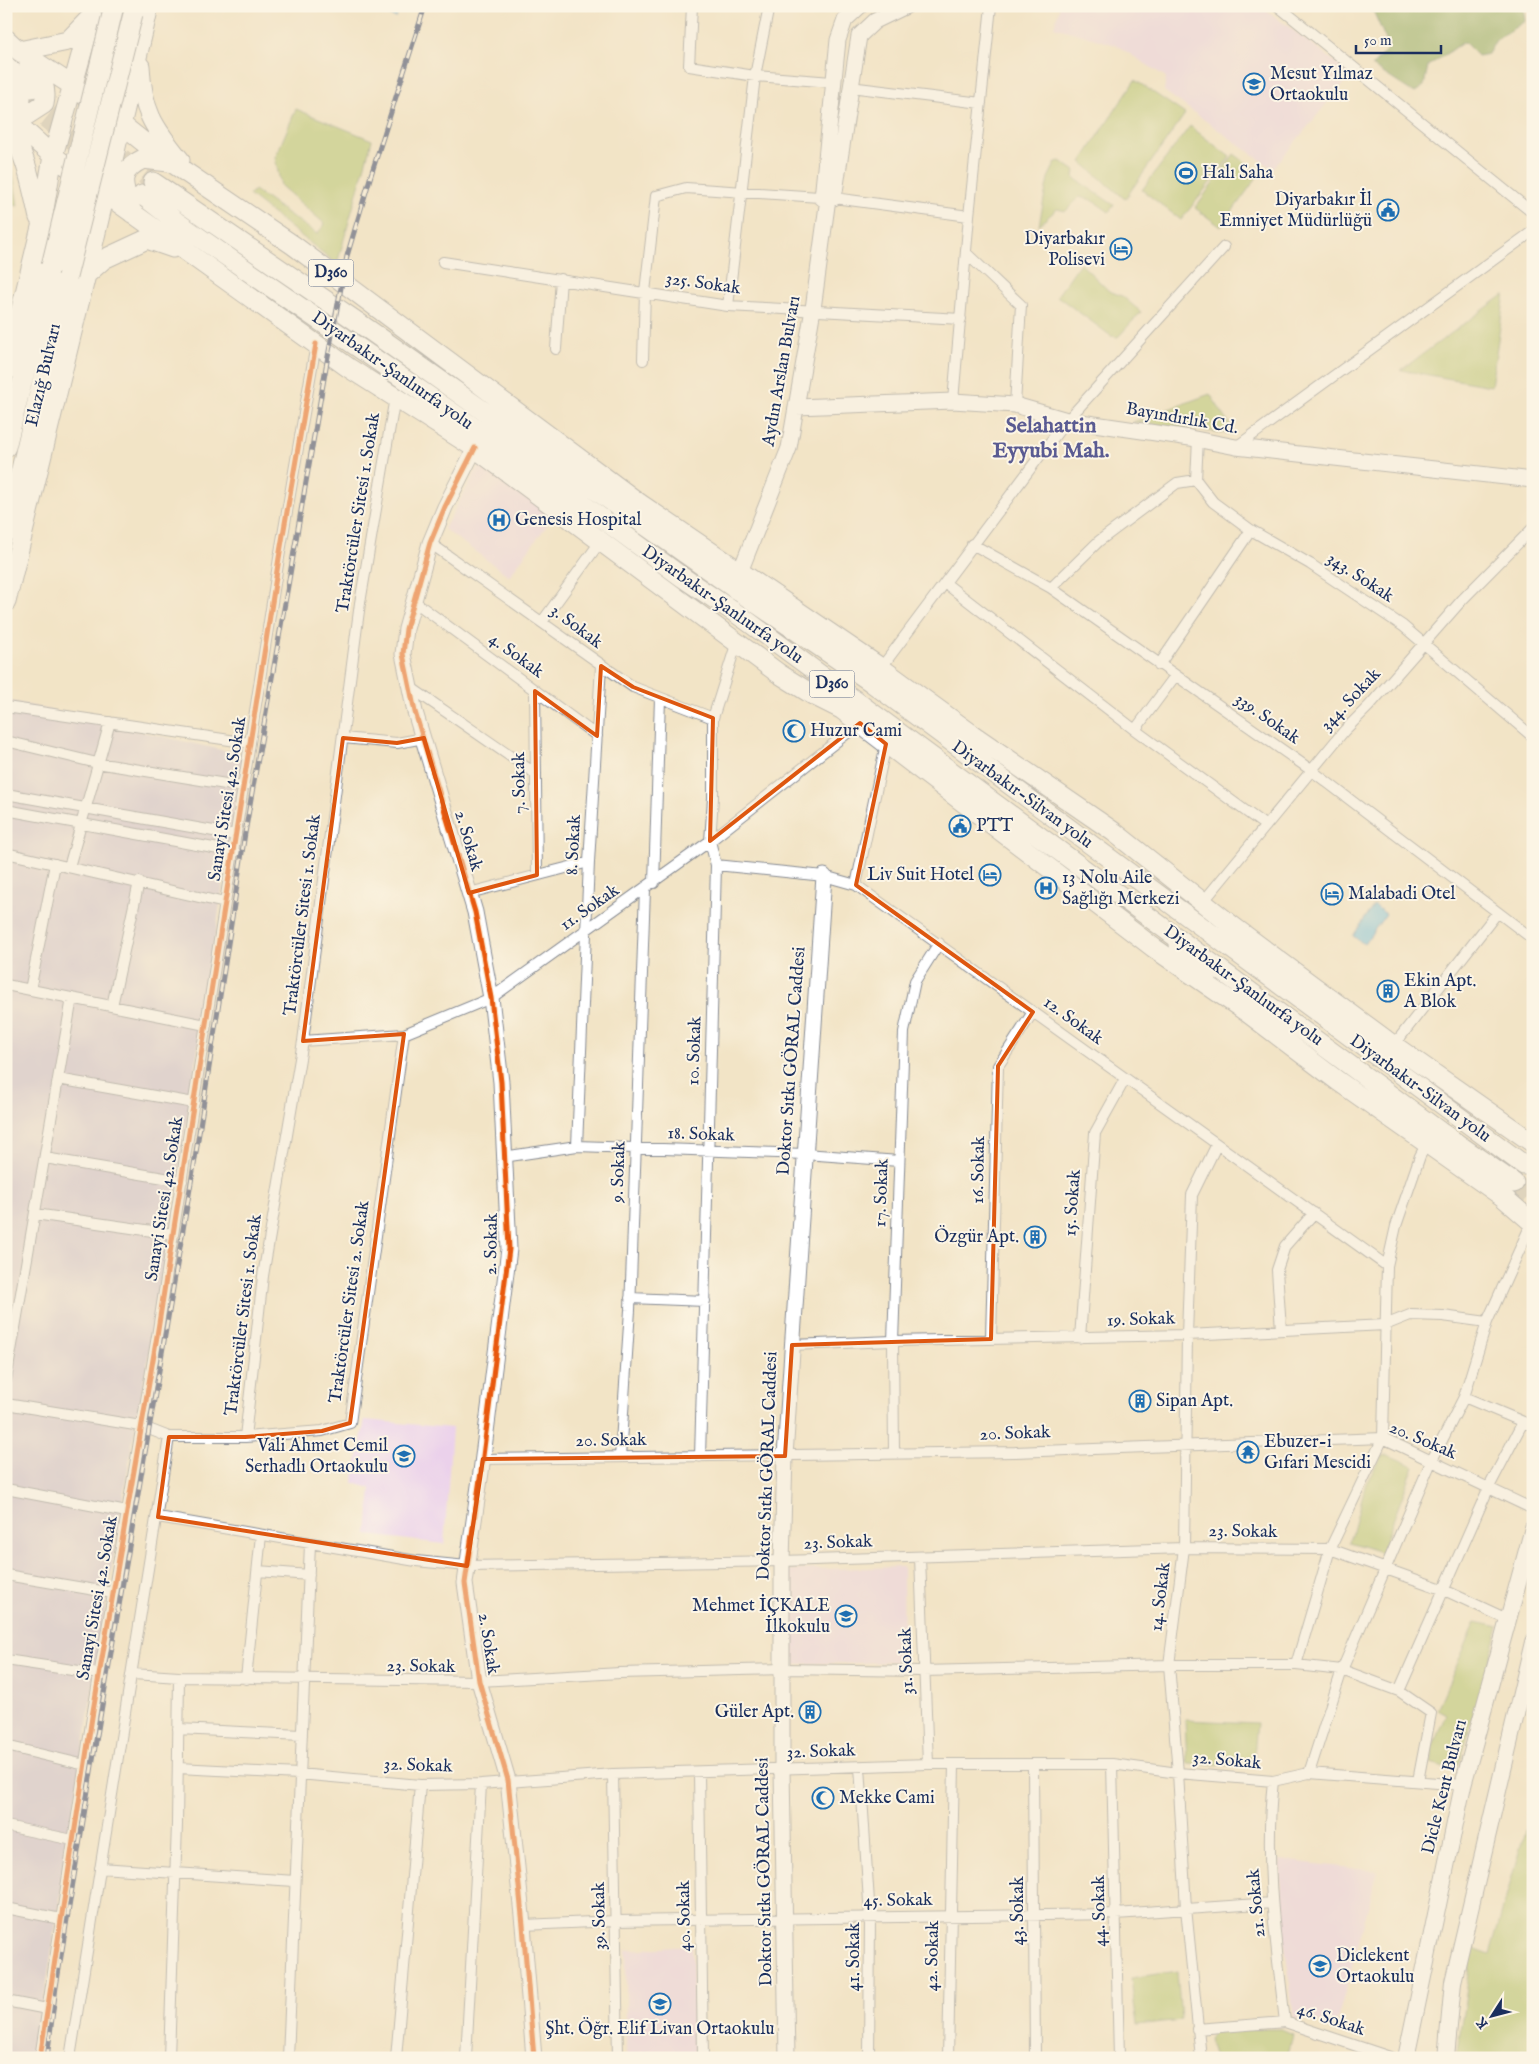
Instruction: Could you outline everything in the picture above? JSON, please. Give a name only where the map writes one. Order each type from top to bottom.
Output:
[{"type":"highway","name":"Elazığ Bulvarı","points":[[6,447],[114,6]]},
{"type":"highway","name":"Elazığ Bulvarı","points":[[6,532],[67,277],[139,9]]},
{"type":"highway","points":[[139,9],[142,93],[147,111],[156,130],[192,174]]},
{"type":"highway","points":[[12,45],[68,41],[93,11]]},
{"type":"highway","points":[[6,371],[41,227],[53,156],[93,11]]},
{"type":"highway","points":[[6,602],[106,194],[140,40]]},
{"type":"highway","points":[[6,66],[27,116],[41,108],[47,93],[44,82],[12,45]]},
{"type":"highway","name":"D360","points":[[12,45],[73,86],[175,164],[294,245],[639,503],[737,580]]},
{"type":"highway","points":[[6,86],[19,98]]},
{"type":"highway","points":[[6,114],[53,156],[132,213],[197,257],[316,344],[475,448],[778,673],[813,695],[841,709],[1154,948],[1529,1216]]},
{"type":"highway","points":[[6,123],[13,133],[33,190],[41,227]]},
{"type":"highway","points":[[132,213],[124,188],[123,178],[126,170],[143,159],[175,164]]},
{"type":"highway","name":"Diyarbakır-Şanlıurfa yolu","points":[[492,416],[372,332],[147,189],[176,222],[536,471],[682,577],[746,620],[1439,1131],[1514,1183]]},
{"type":"highway","points":[[86,275],[104,259],[147,240],[197,257]]},
{"type":"highway","points":[[492,416],[569,451]]},
{"type":"highway","name":"D360","points":[[492,416],[737,580]]},
{"type":"highway","points":[[737,580],[881,668],[1114,832],[1203,902],[1394,1045],[1533,1143]]},
{"type":"highway","name":"Diyarbakır-Silvan yolu","points":[[737,580],[1179,911],[1524,1165]]},
{"type":"highway","points":[[1048,787],[1179,911]]},
{"type":"main road","name":"Dicle Kent Bulvarı","points":[[1406,2058],[1463,1785],[1533,1528]]},
{"type":"main road","points":[[1446,2058],[1452,1982],[1533,1642]]},
{"type":"street","points":[[692,6],[689,66],[755,76],[832,82]]},
{"type":"street","points":[[728,306],[755,76],[769,6]]},
{"type":"street","name":"Aydın Arslan Bulvarı","points":[[737,580],[789,448],[813,309],[828,198],[832,82],[838,40],[845,20],[860,6]]},
{"type":"street","points":[[828,198],[859,36],[875,21],[906,6]]},
{"type":"street","points":[[953,402],[969,216],[991,6]]},
{"type":"street","points":[[1278,6],[1533,213]]},
{"type":"street","points":[[850,87],[981,103]]},
{"type":"street","points":[[643,360],[645,292],[656,196],[686,188],[828,198],[969,216]]},
{"type":"street","points":[[1236,447],[1533,231]]},
{"type":"street","points":[[881,668],[945,584],[972,544],[1067,420],[1224,247]]},
{"type":"street","points":[[966,253],[1021,305],[1015,406]]},
{"type":"street","name":"325. Sokak","points":[[442,262],[728,306],[960,318]]},
{"type":"street","points":[[556,348],[561,279]]},
{"type":"street","name":"Sanayi Sitesi 42. Sokak","points":[[40,2058],[99,1674],[182,1181],[250,743],[316,344]]},
{"type":"street","name":"Traktörcüler Sitesi 1. Sokak","points":[[245,1437],[263,1276],[303,1041],[360,603],[395,396]]},
{"type":"street","name":"Bayındırlık Cd.","points":[[796,407],[953,402],[1015,406],[1067,420],[1198,439],[1236,447],[1533,480]]},
{"type":"street","points":[[1051,588],[1100,541],[1177,483],[1196,480],[1198,439]]},
{"type":"street","name":"2. Sokak","points":[[475,448],[445,507],[430,543],[406,629],[402,654],[424,738],[475,912],[492,998],[501,1082],[503,1156],[509,1249],[483,1459],[465,1583],[479,1681],[508,1780],[524,1925],[534,2058]]},
{"type":"street","name":"343. Sokak","points":[[1196,480],[1213,502],[1251,530],[1310,564],[1396,621],[1533,737]]},
{"type":"street","name":"344. Sokak","points":[[1203,902],[1344,731],[1462,600],[1533,528]]},
{"type":"street","points":[[1159,665],[1251,530]]},
{"type":"street","points":[[542,622],[600,542]]},
{"type":"street","name":"3. Sokak","points":[[430,543],[633,687],[713,718]]},
{"type":"street","name":"339. Sokak","points":[[972,544],[1051,588],[1311,770],[1497,913],[1533,936]]},
{"type":"street","points":[[618,555],[682,577]]},
{"type":"street","points":[[945,584],[1134,730],[1266,826]]},
{"type":"street","name":"4. Sokak","points":[[414,602],[598,736]]},
{"type":"street","name":"10. Sokak","points":[[700,1456],[716,865],[710,841],[713,798],[713,718],[734,650]]},
{"type":"street","name":"8. Sokak","points":[[577,1146],[589,862],[601,666]]},
{"type":"street","points":[[1134,730],[1175,676]]},
{"type":"street","points":[[410,687],[536,774]]},
{"type":"street","name":"7. Sokak","points":[[535,690],[537,875]]},
{"type":"street","name":"9. Sokak","points":[[620,1457],[630,1298],[660,698]]},
{"type":"street","points":[[6,707],[250,743]]},
{"type":"street","points":[[69,867],[110,722]]},
{"type":"street","name":"11. Sokak","points":[[303,1041],[404,1034],[492,998],[650,886],[860,723]]},
{"type":"street","points":[[342,738],[397,743],[424,738]]},
{"type":"street","points":[[6,741],[97,763],[244,787]]},
{"type":"street","points":[[856,884],[886,744]]},
{"type":"street","points":[[6,794],[236,835]]},
{"type":"street","points":[[6,810],[234,852]]},
{"type":"street","points":[[1006,835],[1056,847]]},
{"type":"street","points":[[6,853],[225,902]]},
{"type":"street","points":[[469,893],[589,862]]},
{"type":"street","points":[[30,990],[55,864]]},
{"type":"street","name":"12. Sokak","points":[[716,865],[824,876],[856,884],[1387,1266]]},
{"type":"street","name":"Doktor Sıtkı GÖRAL Caddesi","points":[[787,2058],[782,1770],[782,1561],[785,1456],[824,876]]},
{"type":"street","points":[[112,1006],[139,882]]},
{"type":"street","points":[[1394,1045],[1497,913]]},
{"type":"street","points":[[1156,921],[1223,996]]},
{"type":"street","name":"17. Sokak","points":[[894,1452],[893,1341],[904,1032],[915,981],[939,943]]},
{"type":"street","points":[[6,985],[206,1025]]},
{"type":"street","points":[[6,1380],[72,998]]},
{"type":"street","name":"16. Sokak","points":[[991,1339],[998,1066],[1033,1012]]},
{"type":"street","name":"Traktörcüler Sitesi 2. Sokak","points":[[6,1404],[141,1426],[169,1437],[245,1437],[322,1431],[350,1423],[404,1034]]},
{"type":"street","name":"15. Sokak","points":[[1080,1338],[1095,1133],[1126,1078]]},
{"type":"street","points":[[58,1080],[194,1103]]},
{"type":"street","points":[[1296,1665],[1330,1549],[1383,1438],[1387,1266],[1396,1226],[1420,1156],[1427,1143]]},
{"type":"street","name":"14. Sokak","points":[[1201,2058],[1186,1908],[1169,1665],[1184,1548],[1187,1335],[1192,1195],[1217,1144]]},
{"type":"street","name":"18. Sokak","points":[[503,1156],[577,1146],[637,1150],[804,1154],[900,1161]]},
{"type":"street","points":[[45,1158],[182,1181]]},
{"type":"street","points":[[1281,1330],[1277,1270],[1285,1246],[1314,1213]]},
{"type":"street","points":[[35,1214],[173,1234]]},
{"type":"street","points":[[1309,1773],[1342,1670],[1431,1462],[1464,1397],[1487,1322],[1529,1216]]},
{"type":"street","points":[[630,1298],[705,1301]]},
{"type":"street","name":"19. Sokak","points":[[792,1345],[1187,1335],[1385,1324],[1410,1315],[1443,1316],[1487,1322]]},
{"type":"street","points":[[1464,1397],[1533,1426]]},
{"type":"street","points":[[1399,1691],[1442,1589],[1489,1487],[1522,1422]]},
{"type":"street","points":[[70,2058],[158,1518],[169,1437]]},
{"type":"street","name":"20. Sokak","points":[[483,1459],[785,1456],[894,1452],[1015,1452],[1185,1444],[1383,1438],[1533,1509]]},
{"type":"street","points":[[6,1489],[127,1512]]},
{"type":"street","name":"23. Sokak","points":[[158,1518],[416,1561],[467,1566],[782,1561],[1184,1548],[1330,1549],[1442,1589],[1509,1620]]},
{"type":"street","points":[[246,1678],[261,1535]]},
{"type":"street","points":[[288,2058],[310,1544]]},
{"type":"street","name":"31. Sokak","points":[[920,1557],[928,1764]]},
{"type":"street","points":[[258,1571],[309,1575]]},
{"type":"street","points":[[6,1575],[113,1593]]},
{"type":"street","points":[[6,1660],[99,1674]]},
{"type":"street","name":"23. Sokak","points":[[133,1674],[304,1680],[479,1681],[620,1672],[1296,1665],[1342,1670],[1399,1691],[1431,1713],[1418,1782]]},
{"type":"street","points":[[169,2058],[176,1873],[179,1677]]},
{"type":"street","points":[[178,1729],[302,1735]]},
{"type":"street","points":[[6,1746],[85,1765]]},
{"type":"street","name":"32. Sokak","points":[[178,1768],[300,1774],[420,1785],[481,1784],[508,1780],[613,1774],[699,1773],[928,1764],[1112,1764],[1178,1773],[1273,1781],[1309,1773],[1463,1785]]},
{"type":"street","name":"43. Sokak","points":[[1033,1764],[1035,2058]]},
{"type":"street","name":"44. Sokak","points":[[1112,1764],[1119,2058]]},
{"type":"street","name":"42. Sokak","points":[[948,2058],[954,1765]]},
{"type":"street","name":"41. Sokak","points":[[860,1767],[870,1917],[869,2058]]},
{"type":"street","name":"40. Sokak","points":[[699,1773],[703,2058]]},
{"type":"street","name":"39. Sokak","points":[[613,1774],[618,2058]]},
{"type":"street","name":"21. Sokak","points":[[1273,1781],[1269,1817],[1272,1903],[1285,2022]]},
{"type":"street","points":[[466,2058],[481,1784]]},
{"type":"street","points":[[396,2058],[420,1785]]},
{"type":"street","points":[[6,1826],[73,1840]]},
{"type":"street","points":[[100,1868],[295,1882]]},
{"type":"street","name":"45. Sokak","points":[[524,1925],[616,1921],[701,1922],[785,1918],[1116,1914],[1272,1903]]},
{"type":"street","points":[[6,1908],[61,1919]]},
{"type":"street","points":[[6,2001],[47,2009]]},
{"type":"street","name":"46. Sokak","points":[[1197,2029],[1285,2022],[1393,2058]]},
{"type":"highlighted area","points":[[601,666],[633,687],[713,718],[710,841],[860,723],[886,744],[856,885],[1033,1012],[998,1066],[991,1339],[792,1345],[785,1456],[483,1459],[467,1566],[158,1517],[169,1437],[245,1437],[322,1431],[350,1423],[404,1034],[303,1041],[343,738],[397,743],[424,738],[469,893],[537,875],[535,691],[597,736]]},
{"type":"shaded area","name":"Mesut Yılmaz Ortaokulu","points":[[1060,6],[1261,6],[1351,74],[1273,169],[1164,91],[1166,77],[1116,45],[1054,27]]},
{"type":"shaded area","name":"Genesis Hospital","points":[[481,462],[557,512],[509,576],[444,529]]},
{"type":"shaded area","points":[[6,700],[243,755],[163,1275],[122,1501],[35,2058],[6,2058]]},
{"type":"shaded area","name":"Vali Ahmet Cemil Serhadlı Ortaokulu","points":[[365,1420],[452,1428],[444,1544],[367,1535],[371,1488],[353,1483]]},
{"type":"shaded area","name":"Mehmet İÇKALE İlkokulu","points":[[903,1567],[904,1662],[788,1664],[787,1570]]},
{"type":"shaded area","name":"Diclekent Ortaokulu","points":[[1280,1860],[1378,1871],[1336,2025],[1294,2018],[1281,1914]]},
{"type":"shaded area","name":"Şht. Öğr. Elif Livan Ortaokulu","points":[[692,1946],[695,2058],[626,2058],[626,1950]]},
{"type":"green space","points":[[1371,6],[1523,6],[1525,21],[1496,40],[1488,54],[1478,56],[1464,42],[1428,66],[1424,86],[1414,93],[1372,66],[1389,47]]},
{"type":"green space","points":[[1135,80],[1185,114],[1125,199],[1081,162]]},
{"type":"green space","points":[[296,109],[372,140],[337,264],[249,195],[254,190],[317,234],[325,224],[281,186],[275,158]]},
{"type":"green space","name":"Halı Saha","points":[[1190,126],[1230,157],[1181,220],[1142,190]]},
{"type":"green space","points":[[1234,154],[1260,173],[1221,227],[1195,208]]},
{"type":"green space","points":[[6,159],[13,175],[18,206],[6,204]]},
{"type":"green space","points":[[1060,161],[1075,171],[1074,178],[1114,205],[1109,212],[1092,200],[1079,197],[1066,211],[1057,209],[1039,225],[1048,178],[1056,162]]},
{"type":"green space","points":[[1080,263],[1109,291],[1122,296],[1141,312],[1118,337],[1111,336],[1057,296]]},
{"type":"green space","points":[[1505,294],[1491,386],[1401,370]]},
{"type":"green space","points":[[1210,394],[1231,426],[1232,434],[1133,422]]},
{"type":"green space","points":[[1388,1455],[1414,1466],[1381,1552],[1350,1542],[1366,1483],[1382,1456]]},
{"type":"green space","points":[[1476,1622],[1499,1627],[1459,1765],[1444,1767],[1432,1763],[1432,1748],[1446,1714],[1437,1709]]},
{"type":"green space","points":[[1185,1720],[1257,1723],[1253,1767],[1187,1763]]},
{"type":"green space","points":[[1533,1803],[1533,2058],[1456,2058],[1473,1948],[1490,1954]]},
{"type":"green space","points":[[1177,1971],[1181,2020],[1137,2025],[1131,1978]]},
{"type":"green space","points":[[1279,2029],[1293,2035],[1287,2058],[1214,2058],[1208,2038],[1214,2031]]},
{"type":"water","points":[[368,6],[401,6],[396,18]]},
{"type":"water","points":[[1374,905],[1386,914],[1364,944],[1353,936]]},
{"type":"tunnel","points":[[33,90],[153,182]]},
{"type":"tunnel","points":[[24,101],[92,156]]},
{"type":"tunnel","points":[[1514,1183],[1533,1197]]},
{"type":"railway","points":[[47,2058],[56,1987],[96,1741],[195,1159],[245,833],[326,367],[347,256],[425,6]]},
{"type":"cycle path","points":[[40,2058],[92,1717],[157,1336],[279,558],[316,344]]},
{"type":"cycle path","points":[[475,448],[445,507],[430,543],[406,629],[403,654],[415,712],[475,912],[491,998],[501,1082],[509,1249],[465,1583],[479,1681],[508,1780],[534,2058]]},
{"type":"place","name":"Mesut Yılmaz Ortaokulu","points":[[1254,84]]},
{"type":"place","name":"Halı Saha","points":[[1186,173]]},
{"type":"place","name":"Diyarbakır İl Emniyet Müdürlüğü","points":[[1388,210]]},
{"type":"place","name":"Diyarbakır Polisevi","points":[[1121,249]]},
{"type":"place","name":"Genesis Hospital","points":[[499,520]]},
{"type":"place","name":"Huzur Cami","points":[[794,731]]},
{"type":"place","name":"PTT","points":[[960,826]]},
{"type":"place","name":"Liv Suit Hotel","points":[[990,875]]},
{"type":"place","name":"13 Nolu Aile Sağlığı Merkezi","points":[[1046,888]]},
{"type":"place","name":"Malabadi Otel","points":[[1332,894]]},
{"type":"place","name":"Ekin Apt. A Blok","points":[[1388,991]]},
{"type":"place","name":"Özgür Apt.","points":[[1035,1237]]},
{"type":"place","name":"Sipan Apt.","points":[[1140,1401]]},
{"type":"place","name":"Ebuzer-i Gıfari Mescidi","points":[[1248,1452]]},
{"type":"place","name":"Vali Ahmet Cemil Serhadlı Ortaokulu","points":[[404,1456]]},
{"type":"place","name":"Mehmet İÇKALE İlkokulu","points":[[846,1616]]},
{"type":"place","name":"Güler Apt.","points":[[810,1712]]},
{"type":"place","name":"Mekke Cami","points":[[823,1798]]},
{"type":"place","name":"Diclekent Ortaokulu","points":[[1320,1966]]},
{"type":"place","name":"Şht. Öğr. Elif Livan Ortaokulu","points":[[660,2004]]},
{"type":"district","name":"Selahattin Eyyubi Mah.","points":[[1051,438]]}]
